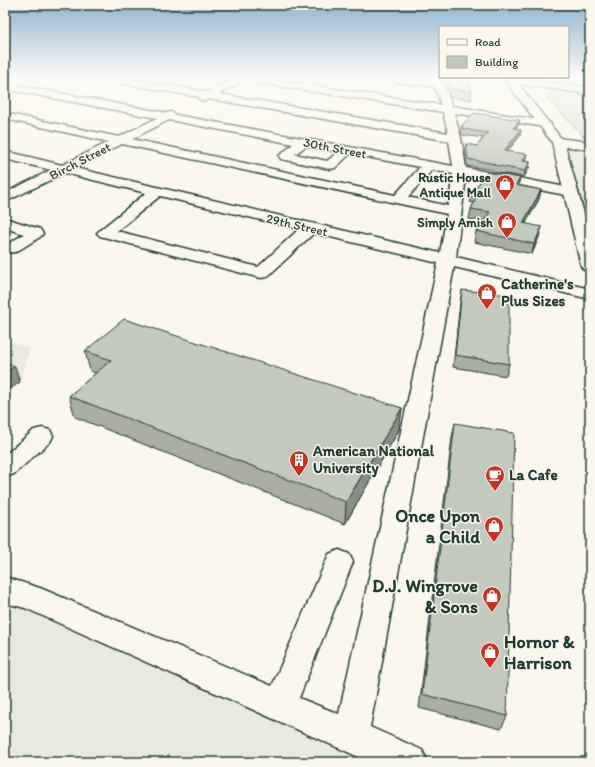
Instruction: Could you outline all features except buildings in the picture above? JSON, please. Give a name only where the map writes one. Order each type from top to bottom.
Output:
[{"type":"main road","points":[[537,115],[558,142],[590,266]]},
{"type":"street","name":"30th Street","points":[[155,115],[571,192]]},
{"type":"street","name":"Birch Street","points":[[5,198],[171,115]]},
{"type":"street","points":[[319,115],[455,138]]},
{"type":"street","points":[[351,736],[447,261],[453,211],[460,172],[455,138],[449,115]]},
{"type":"street","points":[[481,115],[545,124]]},
{"type":"street","points":[[5,116],[453,211]]},
{"type":"street","points":[[303,142],[285,156],[330,165],[347,151]]},
{"type":"street","points":[[558,142],[590,146]]},
{"type":"street","name":"29th Street","points":[[5,155],[590,294]]},
{"type":"street","points":[[399,199],[428,166]]},
{"type":"street","points":[[156,192],[105,233],[261,273],[310,228]]},
{"type":"street","points":[[5,223],[35,232],[35,234],[7,249]]},
{"type":"street","points":[[5,468],[42,436]]},
{"type":"street","points":[[280,706],[339,562]]},
{"type":"street","points":[[5,590],[30,598],[410,762]]},
{"type":"shaded area","points":[[563,115],[590,115],[590,153],[585,138]]},
{"type":"shaded area","points":[[558,142],[590,146],[590,234],[582,232]]},
{"type":"shaded area","points":[[5,339],[30,349],[20,382],[5,393]]},
{"type":"shaded area","points":[[5,590],[410,762],[5,762]]},
{"type":"place","name":"Rustic House Antique Mall","points":[[505,201]]},
{"type":"place","name":"Simply Amish","points":[[507,239]]},
{"type":"place","name":"Catherine's Plus Sizes","points":[[487,310]]},
{"type":"place","name":"American National University","points":[[299,477]]},
{"type":"place","name":"La Cafe","points":[[495,492]]},
{"type":"place","name":"Once Upon a Child","points":[[494,543]]},
{"type":"place","name":"D.J. Wingrove & Sons","points":[[492,613]]},
{"type":"place","name":"Hornor & Harrison","points":[[490,669]]}]
